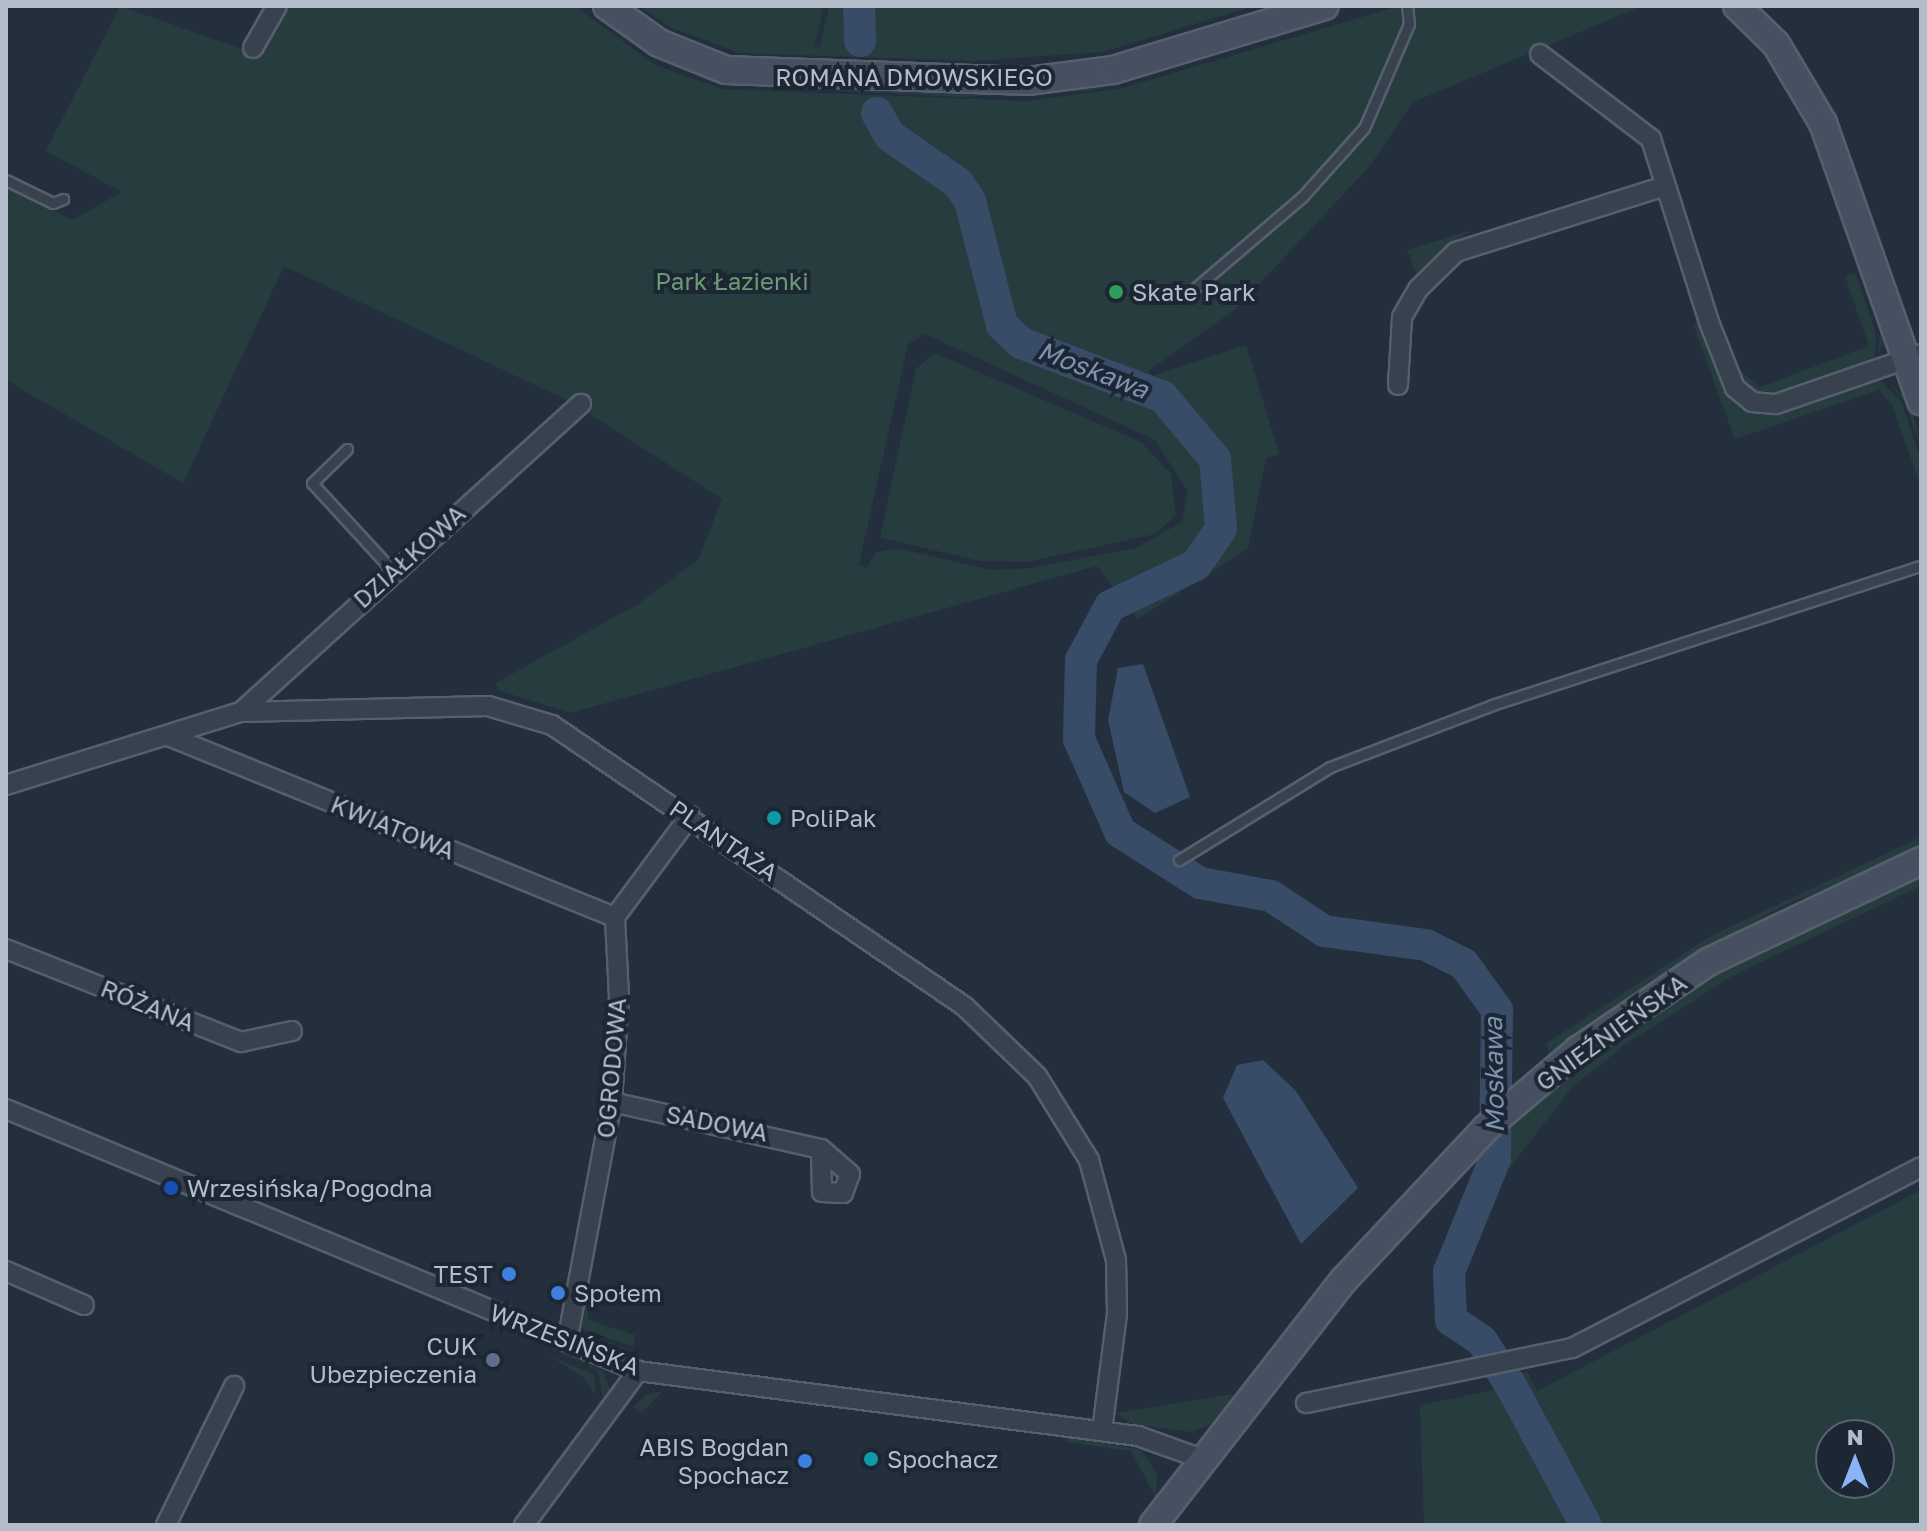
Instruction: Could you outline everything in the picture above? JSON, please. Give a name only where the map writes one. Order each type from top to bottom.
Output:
[{"type":"street","points":[[253,48],[277,6]]},
{"type":"street","name":"ROMANA DMOWSKIEGO","points":[[607,6],[659,43],[726,70],[1013,81],[1113,70],[1325,6]]},
{"type":"street","points":[[1737,6],[1802,78],[1914,356],[1921,401]]},
{"type":"street","points":[[1540,54],[1651,139],[1724,362],[1735,388],[1752,402],[1776,404],[1914,356]]},
{"type":"street","points":[[1398,385],[1402,317],[1418,289],[1456,252],[1665,186]]},
{"type":"street","name":"DZIAŁKOWA","points":[[241,712],[392,570],[581,404]]},
{"type":"street","name":"PLANTAŻA","points":[[6,785],[171,737],[241,712],[443,704],[528,714],[690,816],[964,1006],[1037,1076],[1089,1160],[1116,1260],[1102,1431]]},
{"type":"street","name":"KWIATOWA","points":[[171,737],[615,917]]},
{"type":"street","points":[[615,917],[690,816]]},
{"type":"street","name":"GNIEŹNIEŃSKA","points":[[1153,1525],[1344,1280],[1486,1128],[1578,1050],[1708,962],[1921,861]]},
{"type":"street","name":"OGRODOWA","points":[[567,1342],[612,1102],[619,997],[615,917]]},
{"type":"street","name":"RÓŻANA","points":[[6,949],[241,1042],[292,1031]]},
{"type":"street","name":"SADOWA","points":[[612,1102],[821,1149]]},
{"type":"street","name":"WRZESIŃSKA","points":[[6,1109],[638,1371],[1102,1431],[1166,1441],[1202,1459]]},
{"type":"street","points":[[1306,1403],[1475,1369],[1521,1364],[1572,1348],[1921,1167]]},
{"type":"street","points":[[6,1271],[84,1305]]},
{"type":"street","points":[[524,1525],[638,1371]]},
{"type":"street","points":[[166,1525],[234,1386]]},
{"type":"lane","points":[[1193,290],[1302,197],[1364,128],[1409,24],[1407,6]]},
{"type":"lane","points":[[6,180],[53,203],[63,199]]},
{"type":"lane","points":[[347,449],[312,483],[392,570]]},
{"type":"lane","points":[[1179,860],[1330,767],[1492,705],[1921,566]]},
{"type":"green space","name":"Park Łazienki","points":[[120,6],[258,55],[284,6],[575,6],[655,65],[722,89],[1027,101],[1123,88],[1399,6],[1642,6],[1413,102],[1369,167],[1236,309],[1148,371],[1152,376],[1246,345],[1279,454],[1266,458],[1248,548],[1138,619],[1097,566],[570,713],[498,690],[496,683],[640,603],[698,560],[722,499],[571,402],[284,266],[183,483],[6,380],[6,185],[72,220],[122,192],[46,151]],"holes":[[[925,334],[1155,440],[1188,492],[1182,522],[1136,548],[1031,568],[990,570],[896,548],[876,553],[866,568],[859,564],[908,344]]]},
{"type":"green space","points":[[583,6],[656,55],[731,82],[969,92],[1139,74],[1357,14],[1091,91],[959,97],[720,85],[655,59]]},
{"type":"green space","points":[[639,6],[824,6],[814,47],[820,47],[829,6],[843,6],[856,41],[865,39],[869,6],[1255,6],[1102,52],[975,61],[739,53],[670,27]]},
{"type":"green space","points":[[1472,230],[1450,243],[1416,273],[1407,250]]},
{"type":"green space","points":[[1850,230],[1885,337],[1878,354],[1880,332]]},
{"type":"green space","points":[[1855,273],[1876,333],[1874,362],[1768,398],[1744,386],[1736,367],[1760,387],[1869,346],[1845,276]]},
{"type":"green space","points":[[1700,321],[1728,393],[1750,409],[1879,379],[1901,401],[1921,461],[1921,487],[1892,405],[1879,390],[1735,439],[1693,324]]},
{"type":"green space","points":[[934,353],[1141,442],[1171,474],[1176,515],[1155,534],[1027,562],[979,561],[880,537],[916,369]]},
{"type":"green space","points":[[1888,382],[1910,402],[1921,448],[1905,402]]},
{"type":"green space","points":[[1921,837],[1921,848],[1783,906],[1716,943],[1549,1055],[1547,1043],[1709,937]]},
{"type":"green space","points":[[1921,872],[1921,886],[1734,975],[1626,1044],[1571,1088],[1510,1168],[1480,1146],[1583,1058],[1713,970]]},
{"type":"green space","points":[[1921,1190],[1921,1525],[1424,1525],[1420,1405],[1494,1390],[1489,1379],[1527,1372],[1537,1391]]},
{"type":"green space","points":[[588,1281],[588,1320],[635,1335],[633,1347],[582,1329]]},
{"type":"green space","points":[[584,1334],[632,1351],[631,1356],[592,1342]]},
{"type":"green space","points":[[534,1340],[603,1371],[610,1389],[604,1404],[598,1371]]},
{"type":"green space","points":[[549,1355],[594,1375],[596,1396],[584,1378]]},
{"type":"green space","points":[[663,1391],[642,1412],[633,1407],[647,1394]]},
{"type":"green space","points":[[1234,1394],[1216,1423],[1191,1432],[1132,1424],[1116,1413]]},
{"type":"green space","points":[[1066,1436],[1141,1450],[1157,1473],[1156,1498],[1131,1451],[1066,1442]]},
{"type":"water","points":[[852,6],[869,6],[864,35],[856,35]]},
{"type":"water","points":[[1143,664],[1190,797],[1155,813],[1124,792],[1108,720],[1118,668]]},
{"type":"water","points":[[1263,1060],[1296,1091],[1358,1188],[1301,1244],[1223,1098],[1237,1065]]},
{"type":"waterway","name":"Moskawa","points":[[859,6],[860,41]]},
{"type":"waterway","name":"Moskawa","points":[[877,113],[890,136],[958,183],[970,201],[1002,325],[1021,343],[1163,397],[1215,459],[1221,529],[1196,565],[1110,606],[1081,660],[1079,739],[1120,832],[1200,883],[1271,896],[1324,931],[1426,945],[1464,964],[1497,1010],[1495,1159],[1449,1272],[1451,1320],[1482,1341],[1510,1384],[1586,1525]]},
{"type":"place","name":"Skate Park","points":[[1116,292]]},
{"type":"place","name":"PoliPak","points":[[774,818]]},
{"type":"place","name":"Wrzesińska/Pogodna","points":[[171,1188]]},
{"type":"place","name":"TEST","points":[[509,1274]]},
{"type":"place","name":"Społem","points":[[558,1293]]},
{"type":"place","name":"CUK Ubezpieczenia","points":[[493,1360]]},
{"type":"place","name":"Spochacz","points":[[871,1459]]},
{"type":"place","name":"ABIS Bogdan Spochacz","points":[[805,1461]]}]
